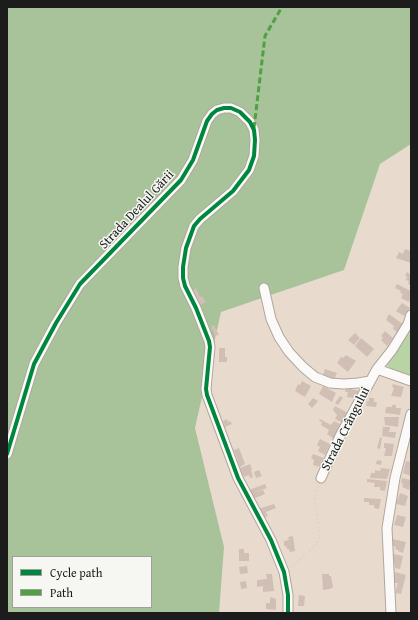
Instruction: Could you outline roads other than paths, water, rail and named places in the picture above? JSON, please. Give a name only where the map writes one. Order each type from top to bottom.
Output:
[{"type":"street","name":"Strada Dealul Gării","points":[[7,454],[34,364],[56,323],[80,284],[181,180],[193,160],[207,121],[212,114],[217,110],[224,108],[240,112],[250,122],[254,130],[254,156],[249,170],[233,191],[200,219],[194,226],[186,248],[182,267],[183,278],[185,286],[196,308],[209,341],[210,348],[206,389],[207,395],[238,478],[271,540],[284,572],[288,595],[288,613]]},
{"type":"street","name":"Strada Crângului","points":[[264,288],[271,319],[279,337],[289,352],[303,368],[315,377],[330,383],[351,384],[370,381]]},
{"type":"street","name":"Strada Crângului","points":[[321,478],[340,436],[370,381],[377,369],[392,350],[408,324],[411,315]]},
{"type":"street","points":[[377,369],[411,381]]},
{"type":"street","points":[[391,613],[387,528],[395,478],[411,414]]}]
